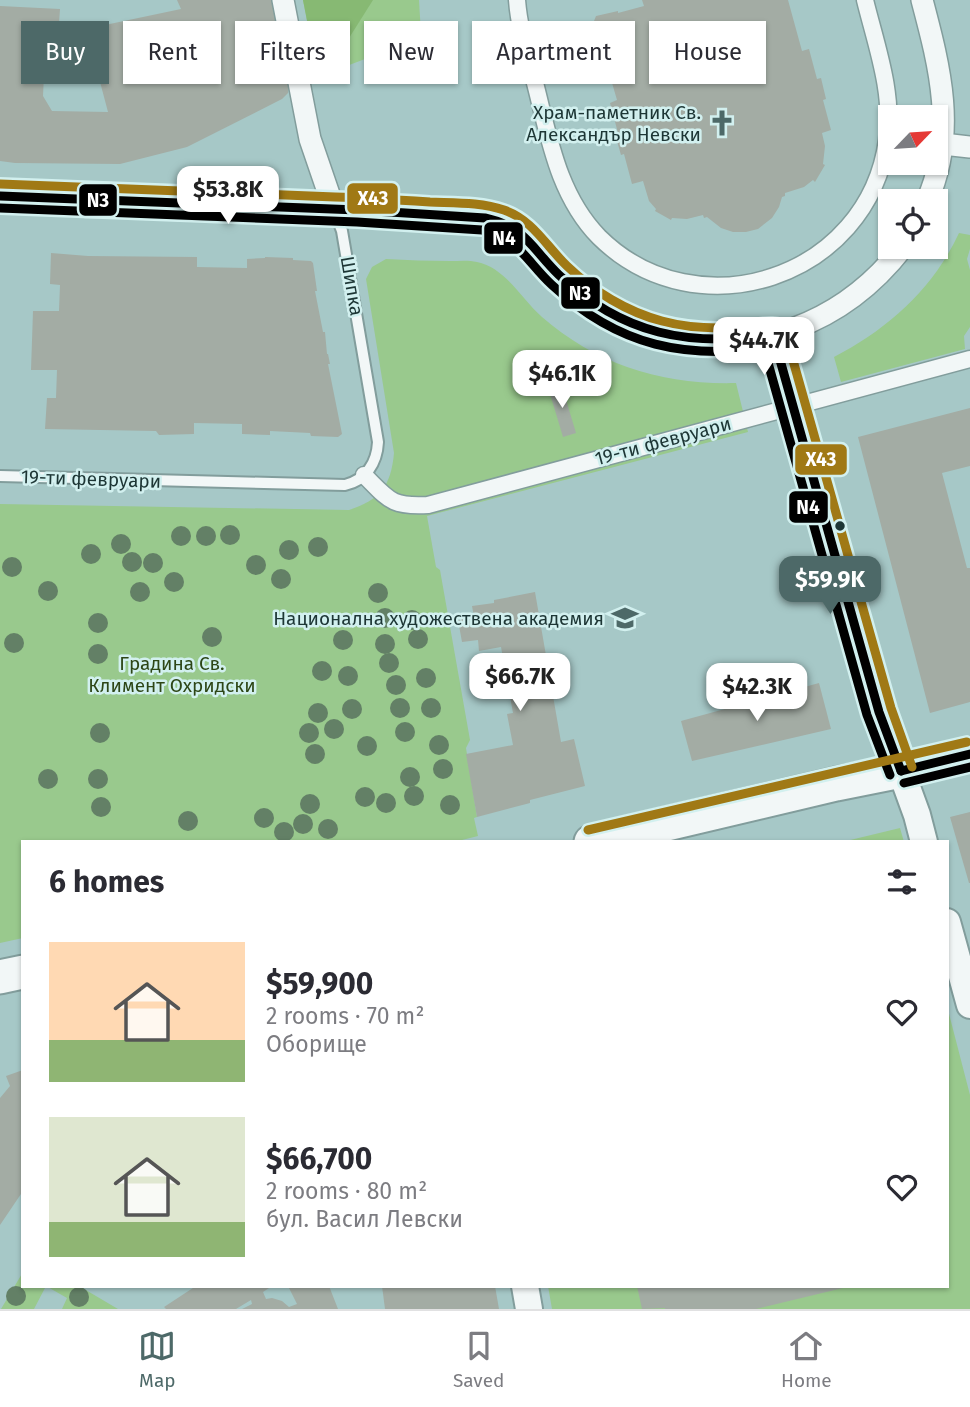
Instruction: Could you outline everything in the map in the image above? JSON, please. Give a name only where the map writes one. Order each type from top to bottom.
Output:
[{"type":"main road","points":[[600,840],[970,754]]},
{"type":"main road","points":[[0,977],[21,972]]},
{"type":"street","name":"Шипка","points":[[283,0],[310,139],[334,209]]},
{"type":"street","points":[[517,0],[554,157],[570,200],[597,235],[632,262],[651,272],[694,285],[716,286],[760,281],[802,265],[837,238],[865,204],[883,163],[889,118],[888,96],[865,0]]},
{"type":"street","points":[[922,0],[941,79],[943,105]]},
{"type":"street","points":[[948,145],[970,147]]},
{"type":"street","points":[[0,196],[334,209],[471,216],[499,221],[527,238],[552,268],[595,305],[644,329],[704,341],[739,341],[773,335],[814,321],[855,296],[892,259]]},
{"type":"street","points":[[773,335],[879,712],[923,840]]},
{"type":"street","name":"19-ти февруари","points":[[358,479],[390,500],[409,506],[428,505],[970,359]]},
{"type":"street","points":[[949,929],[970,1004]]},
{"type":"street","points":[[525,1288],[529,1309]]},
{"type":"lane","name":"Шипка","points":[[334,209],[342,231],[378,442],[373,465],[358,479]]},
{"type":"lane","name":"19-ти февруари","points":[[0,476],[345,485],[358,479]]},
{"type":"green space","points":[[303,0],[419,0],[420,21],[364,21],[364,59],[350,65],[350,21],[307,21]]},
{"type":"green space","points":[[303,0],[373,0],[350,36],[350,21],[307,21]]},
{"type":"green space","points":[[959,233],[970,235],[967,259],[970,270],[970,327],[964,336],[965,349],[841,382],[834,357],[873,334],[907,306],[944,259],[948,259],[948,253]]},
{"type":"green space","name":"Градина Св. Климент Охридски","points":[[386,259],[471,261],[487,265],[505,277],[534,310],[563,334],[608,360],[657,376],[709,383],[736,383],[748,432],[427,516],[436,567],[440,570],[470,740],[466,748],[478,836],[462,840],[21,840],[21,938],[0,943],[0,504],[349,510],[369,502],[387,483],[394,453],[366,279],[372,267]]},
{"type":"green space","points":[[900,828],[903,840],[850,840]]},
{"type":"green space","points":[[949,1014],[970,1095],[970,1309],[552,1309],[548,1288],[949,1288]]},
{"type":"green space","points":[[21,1275],[21,1288],[45,1288],[34,1309],[1,1309]]},
{"type":"green space","points":[[50,1288],[82,1288],[118,1309],[62,1309],[67,1298]]},
{"type":"building","points":[[177,0],[272,0],[276,21],[235,21],[235,84],[289,84],[288,93],[282,99],[187,147],[120,164],[0,161],[0,6],[60,9],[59,21],[21,21],[21,84],[44,84],[43,96],[52,111],[108,112],[101,84],[109,84],[109,24],[123,21],[123,84],[221,84],[221,21],[124,21],[181,9]]},
{"type":"building","name":"Храм-паметник Св. Александър Невски","points":[[642,0],[788,0],[802,51],[809,49],[817,79],[821,78],[826,99],[823,100],[831,130],[822,133],[825,165],[815,182],[813,180],[804,187],[785,193],[772,218],[758,229],[733,232],[721,228],[703,215],[671,220],[655,211],[643,181],[632,184],[615,134],[618,133],[610,103],[617,100],[612,84],[635,84],[635,21],[594,21],[596,16],[644,6]]},
{"type":"building","points":[[51,253],[197,257],[197,267],[247,268],[247,259],[265,257],[311,261],[342,434],[338,437],[311,436],[310,433],[270,431],[270,435],[242,434],[242,424],[194,423],[194,434],[159,435],[156,431],[45,429],[47,398],[56,398],[57,370],[31,370],[33,311],[59,311],[60,285],[50,284]]},
{"type":"building","points":[[561,383],[576,433],[563,437],[548,387]]},
{"type":"building","points":[[970,408],[970,466],[942,473],[967,568],[970,568],[970,702],[930,713],[858,437]]},
{"type":"building","points":[[535,592],[561,742],[574,739],[585,786],[477,817],[466,754],[513,745],[507,714],[513,713],[501,647],[479,651],[478,640],[462,642],[458,620],[474,617],[472,606]]},
{"type":"building","points":[[819,683],[831,729],[692,761],[681,721]]},
{"type":"building","points":[[970,812],[970,883],[969,883],[950,817]]},
{"type":"building","points":[[21,1071],[21,1194],[0,1225],[0,1098],[10,1086],[6,1076]]},
{"type":"building","points":[[193,1288],[269,1288],[263,1292],[266,1299],[282,1301],[289,1307],[297,1304],[289,1288],[330,1288],[338,1309],[242,1309],[252,1304],[251,1300],[236,1309],[164,1307]]},
{"type":"building","points":[[382,1288],[495,1288],[499,1309],[385,1309]]},
{"type":"building","points":[[637,1288],[843,1288],[756,1309],[642,1309]]},
{"type":"transit line","name":"X43","points":[[0,184],[359,198],[486,206],[504,210],[523,220],[577,275],[611,300],[636,312],[672,323],[702,327],[779,324],[785,332],[891,708],[912,767]]},
{"type":"transit line","name":"N3","points":[[0,196],[358,210],[485,218],[519,233],[559,275],[583,295],[633,324],[685,337],[713,339],[773,335]]},
{"type":"transit line","name":"N4","points":[[0,208],[357,222],[482,230],[514,245],[552,285],[577,306],[603,323],[629,335],[655,344],[712,352],[775,347]]},
{"type":"transit line","name":"N3","points":[[773,335],[879,712],[901,771]]},
{"type":"transit line","name":"N4","points":[[761,338],[867,715],[890,775]]},
{"type":"transit line","name":"X43","points":[[588,830],[967,742]]},
{"type":"transit line","name":"N3","points":[[901,771],[970,754]]},
{"type":"transit line","name":"N4","points":[[904,783],[970,767]]},
{"type":"place","name":"Храм-паметник Св. Александър Невски","points":[[722,123]]},
{"type":"place","name":"Национална художествена академия","points":[[625,618]]}]
